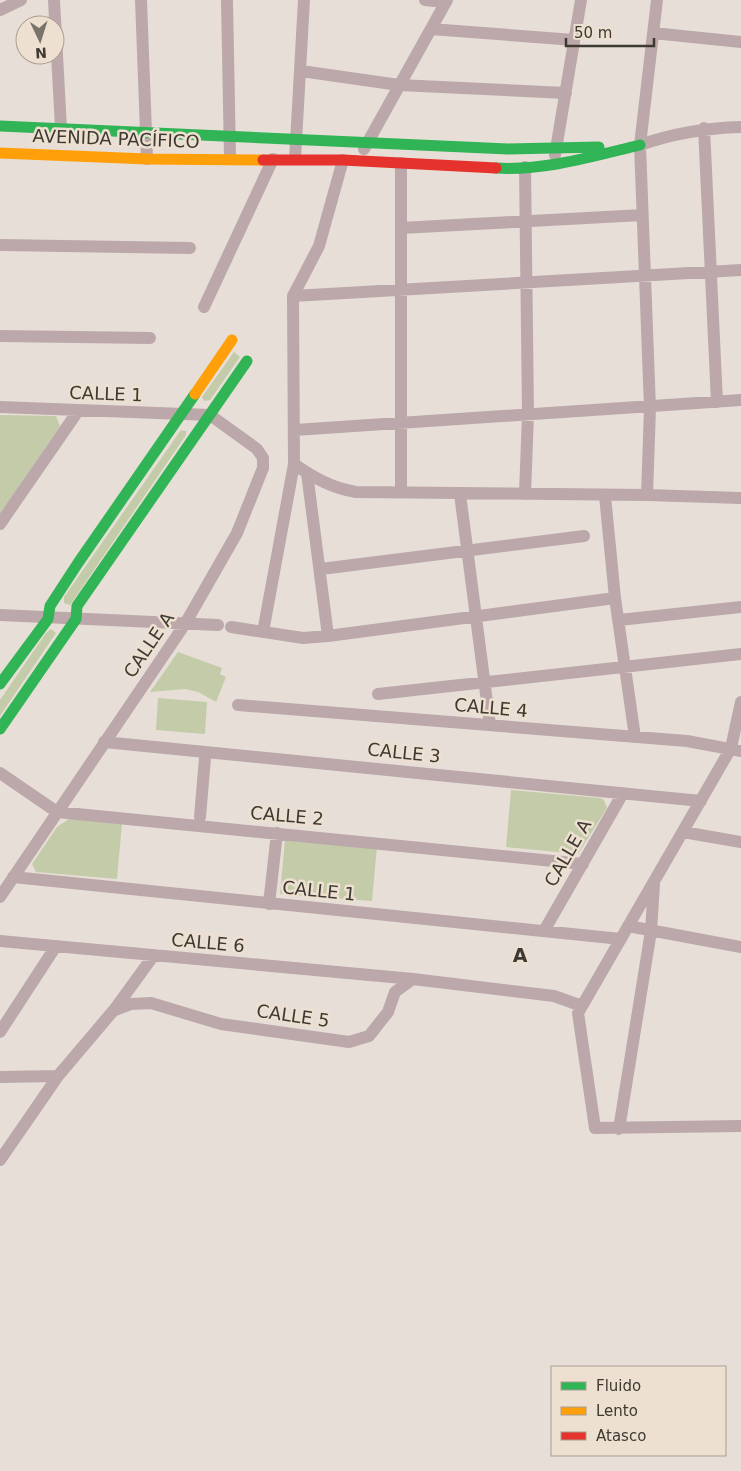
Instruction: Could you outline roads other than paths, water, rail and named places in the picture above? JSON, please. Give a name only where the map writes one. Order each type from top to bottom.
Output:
[{"type":"street","points":[[0,10],[21,0]]},
{"type":"street","points":[[54,0],[61,128]]},
{"type":"street","points":[[141,0],[148,159]]},
{"type":"street","points":[[227,0],[230,158]]},
{"type":"street","points":[[295,159],[304,0]]},
{"type":"street","points":[[358,160],[446,1],[425,0]]},
{"type":"street","points":[[554,163],[581,0]]},
{"type":"street","points":[[647,495],[650,406],[640,145],[657,0]]},
{"type":"street","points":[[431,29],[574,40]]},
{"type":"street","points":[[653,33],[741,42]]},
{"type":"street","points":[[301,71],[399,85],[566,93]]},
{"type":"street","name":"AVENIDA PACÍFICO","points":[[0,126],[368,141],[508,149],[640,145]]},
{"type":"street","points":[[640,145],[670,135],[704,128],[741,127]]},
{"type":"street","points":[[704,128],[717,402]]},
{"type":"street","name":"AVENIDA PACÍFICO","points":[[0,152],[148,159],[358,160],[507,168],[554,163],[640,145]]},
{"type":"street","points":[[204,307],[274,159]]},
{"type":"street","points":[[263,632],[294,464],[293,296],[319,246],[343,160]]},
{"type":"street","points":[[401,492],[402,163]]},
{"type":"street","points":[[525,167],[528,414],[525,494]]},
{"type":"street","points":[[401,228],[642,214]]},
{"type":"street","points":[[0,245],[190,248]]},
{"type":"street","points":[[293,296],[741,270]]},
{"type":"street","points":[[0,336],[150,338]]},
{"type":"street","points":[[0,684],[48,619],[50,606],[78,563],[232,340]]},
{"type":"street","points":[[0,729],[76,618],[77,606],[247,360]]},
{"type":"street","points":[[295,430],[741,400]]},
{"type":"street","name":"CALLE 1","points":[[0,407],[210,415]]},
{"type":"street","points":[[0,524],[78,411]]},
{"type":"street","name":"CALLE A","points":[[0,897],[185,624],[238,533],[263,468],[263,458],[257,449],[210,415]]},
{"type":"street","points":[[294,464],[307,473],[339,489],[356,492],[647,495],[741,498]]},
{"type":"street","points":[[307,473],[328,636]]},
{"type":"street","points":[[460,494],[490,725]]},
{"type":"street","points":[[605,496],[615,598],[635,737]]},
{"type":"street","points":[[320,569],[584,536]]},
{"type":"street","points":[[232,627],[304,638],[615,598]]},
{"type":"street","points":[[619,620],[741,606]]},
{"type":"street","points":[[0,615],[48,619],[76,618],[218,625]]},
{"type":"street","points":[[378,694],[741,654]]},
{"type":"street","points":[[741,702],[736,750],[701,801],[578,1013],[595,1128],[741,1126]]},
{"type":"street","name":"CALLE 4","points":[[238,705],[687,741],[736,750]]},
{"type":"street","name":"CALLE 3","points":[[104,742],[701,801]]},
{"type":"street","points":[[200,817],[205,758]]},
{"type":"street","name":"CALLE 2","points":[[0,773],[57,812],[582,864]]},
{"type":"street","name":"CALLE A","points":[[544,931],[623,793]]},
{"type":"street","points":[[683,832],[741,842]]},
{"type":"street","points":[[269,904],[277,833]]},
{"type":"street","name":"CALLE 1","points":[[13,877],[621,939]]},
{"type":"street","points":[[619,1129],[652,931],[654,882]]},
{"type":"street","points":[[628,926],[741,948]]},
{"type":"street","name":"CALLE 6","points":[[0,942],[413,979]]},
{"type":"street","points":[[0,1032],[56,946]]},
{"type":"street","points":[[0,1160],[58,1076],[113,1011],[154,955]]},
{"type":"street","points":[[413,979],[554,996],[582,1006]]},
{"type":"street","name":"CALLE 5","points":[[113,1011],[131,1004],[151,1003],[220,1024],[349,1042],[369,1036],[388,1012],[395,992],[413,979]]},
{"type":"street","points":[[0,1077],[58,1076]]},
{"type":"district","name":"A","points":[[520,955]]}]
